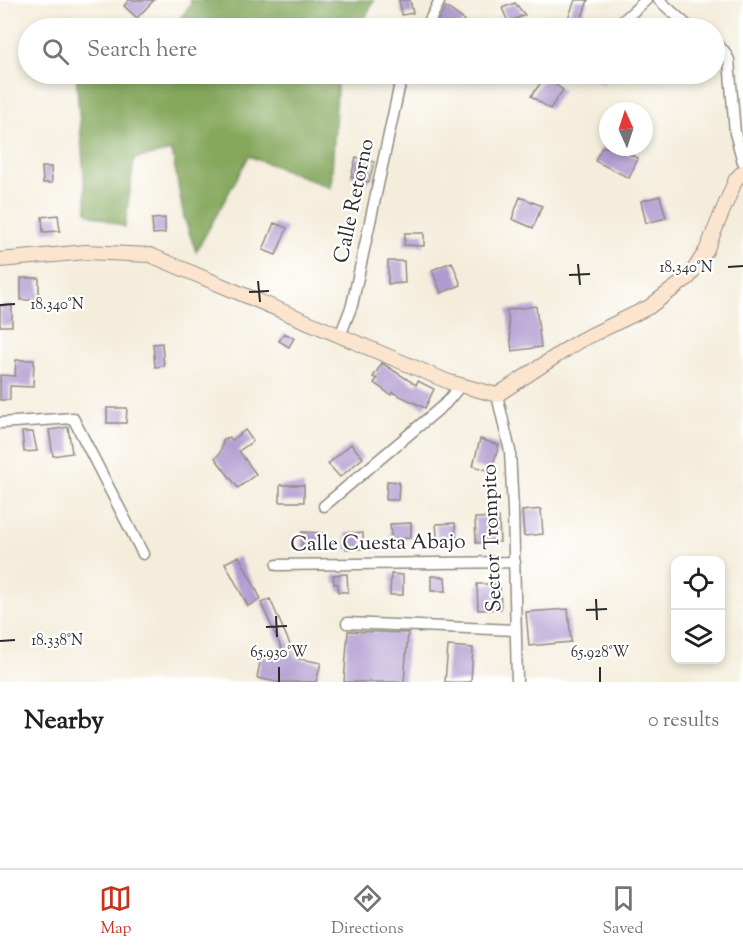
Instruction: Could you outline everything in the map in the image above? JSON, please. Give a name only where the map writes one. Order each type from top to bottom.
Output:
[{"type":"street","points":[[431,18],[440,0]]},
{"type":"street","points":[[626,18],[646,0]]},
{"type":"street","points":[[659,0],[679,18]]},
{"type":"street","points":[[725,53],[729,60],[735,133],[743,162]]},
{"type":"street","name":"Calle Retorno","points":[[340,336],[352,305],[401,84]]},
{"type":"street","points":[[0,260],[86,252],[150,255],[449,382],[497,395],[579,341],[649,307],[689,277],[706,251],[736,179],[743,172]]},
{"type":"street","points":[[324,506],[445,404],[461,385]]},
{"type":"street","name":"Sector Trompito","points":[[497,395],[510,451],[517,682]]},
{"type":"street","points":[[0,423],[73,418],[143,554]]},
{"type":"street","name":"Calle Cuesta Abajo","points":[[277,565],[514,562]]},
{"type":"street","points":[[347,623],[516,630]]},
{"type":"green space","points":[[190,0],[374,0],[365,18],[180,18],[191,5]]},
{"type":"green space","points":[[77,84],[337,84],[331,188],[249,156],[196,252],[184,217],[172,151],[134,159],[125,227],[87,213]]},
{"type":"building","points":[[129,0],[154,0],[137,18],[124,6]]},
{"type":"building","points":[[399,0],[410,0],[413,13],[402,15]]},
{"type":"building","points":[[575,0],[588,0],[582,18],[568,18]]},
{"type":"building","points":[[515,3],[525,15],[518,18],[506,18],[502,8]]},
{"type":"building","points":[[446,7],[461,18],[440,18]]},
{"type":"building","points":[[540,84],[555,84],[563,90],[550,109],[531,96]]},
{"type":"building","points":[[599,153],[599,156],[638,158],[629,178],[595,161]]},
{"type":"building","points":[[356,157],[374,162],[369,182],[351,177]]},
{"type":"building","points":[[42,167],[51,167],[52,183],[43,183]]},
{"type":"building","points":[[660,196],[666,218],[646,223],[641,201]]},
{"type":"building","points":[[520,197],[542,206],[533,228],[512,219]]},
{"type":"building","points":[[58,215],[60,231],[43,232],[42,217]]},
{"type":"building","points":[[165,218],[165,233],[153,234],[152,219]]},
{"type":"building","points":[[274,223],[287,228],[276,255],[263,250]]},
{"type":"building","points":[[405,233],[424,233],[424,246],[404,245]]},
{"type":"building","points":[[388,261],[404,261],[405,283],[388,284]]},
{"type":"building","points":[[452,262],[461,285],[441,293],[432,270]]},
{"type":"building","points":[[21,278],[39,278],[39,300],[21,300]]},
{"type":"building","points":[[12,305],[12,326],[0,326],[0,306]]},
{"type":"building","points":[[536,306],[541,347],[512,351],[507,310]]},
{"type":"building","points":[[284,333],[294,338],[289,347],[279,341]]},
{"type":"building","points":[[162,343],[164,366],[155,367],[153,344]]},
{"type":"building","points":[[16,360],[34,360],[33,387],[10,386],[10,400],[0,400],[0,375],[15,376]]},
{"type":"building","points":[[382,363],[416,385],[418,381],[434,389],[425,408],[392,392],[391,395],[374,383],[377,379],[373,377]]},
{"type":"building","points":[[107,408],[127,408],[126,423],[107,423]]},
{"type":"building","points":[[68,427],[72,453],[53,456],[49,430]]},
{"type":"building","points":[[245,430],[253,441],[239,451],[256,474],[238,488],[215,458],[220,453],[223,441],[229,437],[232,440]]},
{"type":"building","points":[[22,432],[33,432],[37,451],[24,452]]},
{"type":"building","points":[[480,439],[499,445],[491,471],[473,466]]},
{"type":"building","points":[[351,444],[363,458],[340,477],[328,464]]},
{"type":"building","points":[[387,481],[399,482],[398,500],[386,500]]},
{"type":"building","points":[[280,485],[304,485],[304,502],[280,502]]},
{"type":"building","points":[[541,509],[543,534],[524,536],[522,511]]},
{"type":"building","points":[[499,517],[500,542],[476,543],[475,518]]},
{"type":"building","points":[[411,523],[411,538],[391,539],[390,524]]},
{"type":"building","points":[[455,523],[457,544],[438,545],[436,524]]},
{"type":"building","points":[[302,532],[322,533],[321,550],[302,549]]},
{"type":"building","points":[[346,533],[363,533],[363,549],[346,549]]},
{"type":"building","points":[[239,556],[261,599],[248,606],[225,563]]},
{"type":"building","points":[[347,574],[348,592],[338,592],[338,584],[334,584],[333,575]]},
{"type":"building","points":[[391,574],[403,575],[403,595],[390,595]]},
{"type":"building","points":[[431,576],[445,577],[446,591],[431,591]]},
{"type":"building","points":[[477,584],[500,584],[501,609],[478,610]]},
{"type":"building","points":[[270,599],[296,658],[321,663],[316,682],[276,682],[257,678],[262,651],[285,656],[261,603]]},
{"type":"building","points":[[568,609],[571,642],[529,646],[526,612]]},
{"type":"building","points":[[348,631],[408,633],[404,682],[344,682]]},
{"type":"building","points":[[448,646],[473,648],[471,682],[445,682]]}]
